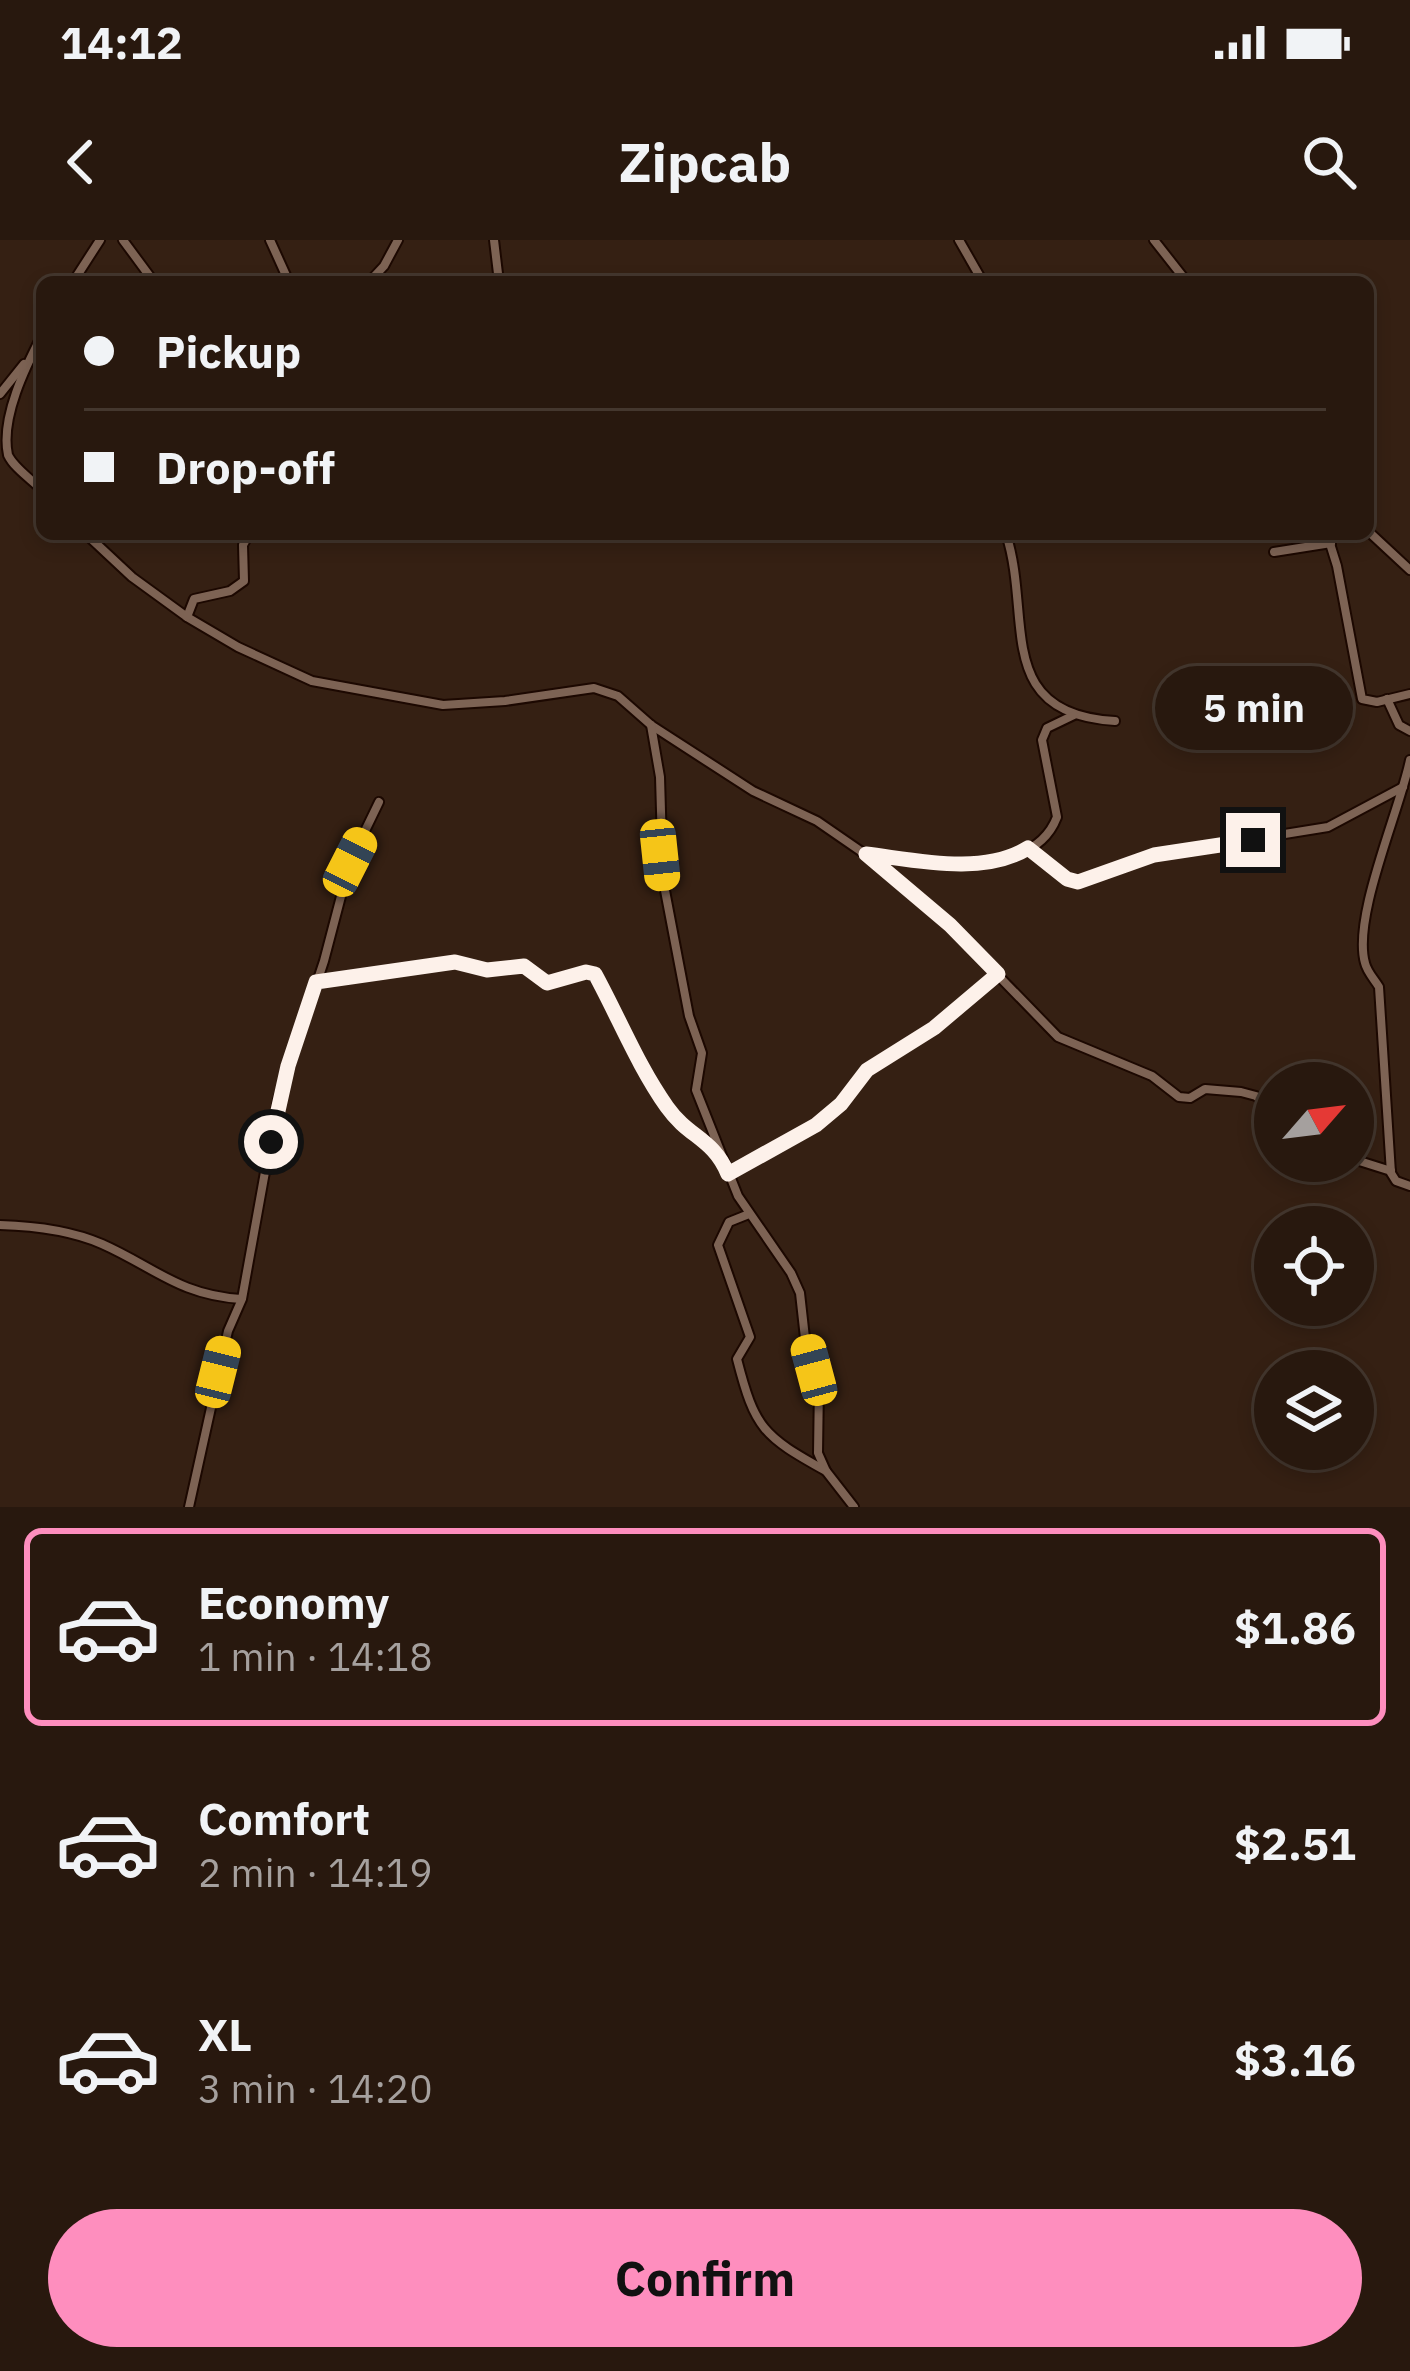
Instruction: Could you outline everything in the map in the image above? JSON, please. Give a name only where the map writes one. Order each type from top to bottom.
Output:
[{"type":"street","points":[[77,276],[100,240]]},
{"type":"street","points":[[123,240],[150,276]]},
{"type":"street","points":[[270,240],[286,276]]},
{"type":"street","points":[[375,276],[398,240]]},
{"type":"street","points":[[494,240],[498,276]]},
{"type":"street","points":[[958,240],[979,276]]},
{"type":"street","points":[[1154,240],[1181,276]]},
{"type":"street","points":[[0,394],[35,348]]},
{"type":"street","points":[[35,348],[2,430],[12,462],[36,484]]},
{"type":"street","points":[[1374,537],[1410,570]]},
{"type":"street","points":[[92,540],[132,577],[187,617],[285,671],[343,689],[442,705],[594,688],[618,696],[651,725],[754,791],[799,810],[866,854],[950,925],[1058,1036],[1152,1076],[1179,1097],[1193,1097],[1205,1090],[1254,1095]]},
{"type":"street","points":[[187,617],[194,599],[230,591],[244,580],[246,540]]},
{"type":"street","points":[[1008,540],[1016,568],[1018,626],[1027,668],[1042,694],[1074,715],[1115,721]]},
{"type":"street","points":[[1274,552],[1321,540]]},
{"type":"street","points":[[1329,540],[1360,696],[1368,703],[1410,694]]},
{"type":"street","points":[[1387,699],[1399,725],[1410,731]]},
{"type":"street","points":[[866,854],[942,863],[988,862],[1012,857],[1046,836],[1056,821],[1043,734],[1074,715]]},
{"type":"street","points":[[651,725],[660,777],[663,880],[689,1016],[702,1053],[696,1090],[728,1174],[800,1293],[819,1384],[817,1434],[826,1472]]},
{"type":"street","points":[[1410,760],[1372,882],[1363,950],[1365,967],[1379,987],[1391,1171],[1396,1181],[1410,1186]]},
{"type":"street","points":[[1028,848],[1067,879],[1078,882],[1154,855],[1328,827],[1405,787]]},
{"type":"street","points":[[189,1507],[228,1331],[242,1298],[278,1100],[350,862],[380,802]]},
{"type":"street","points":[[316,982],[455,962],[487,970],[524,966],[547,983],[592,972],[663,1101],[685,1127],[718,1150]]},
{"type":"street","points":[[728,1174],[816,1125],[841,1104],[867,1070],[934,1028],[998,974]]},
{"type":"street","points":[[1374,1166],[1391,1171]]},
{"type":"street","points":[[749,1214],[729,1222],[718,1245],[750,1336],[737,1358],[755,1409],[754,1419],[786,1449],[826,1472],[854,1507]]},
{"type":"street","points":[[0,1225],[79,1236],[184,1289],[242,1298]]},
{"type":"route","points":[[271,1142],[278,1100],[316,982],[455,962],[487,970],[524,966],[547,983],[586,972],[595,974],[663,1101],[685,1127],[718,1150],[728,1174],[816,1125],[841,1104],[867,1070],[934,1028],[998,974],[950,925],[866,854],[942,863],[988,862],[1028,848],[1067,879],[1078,882],[1154,855],[1253,840]]}]
